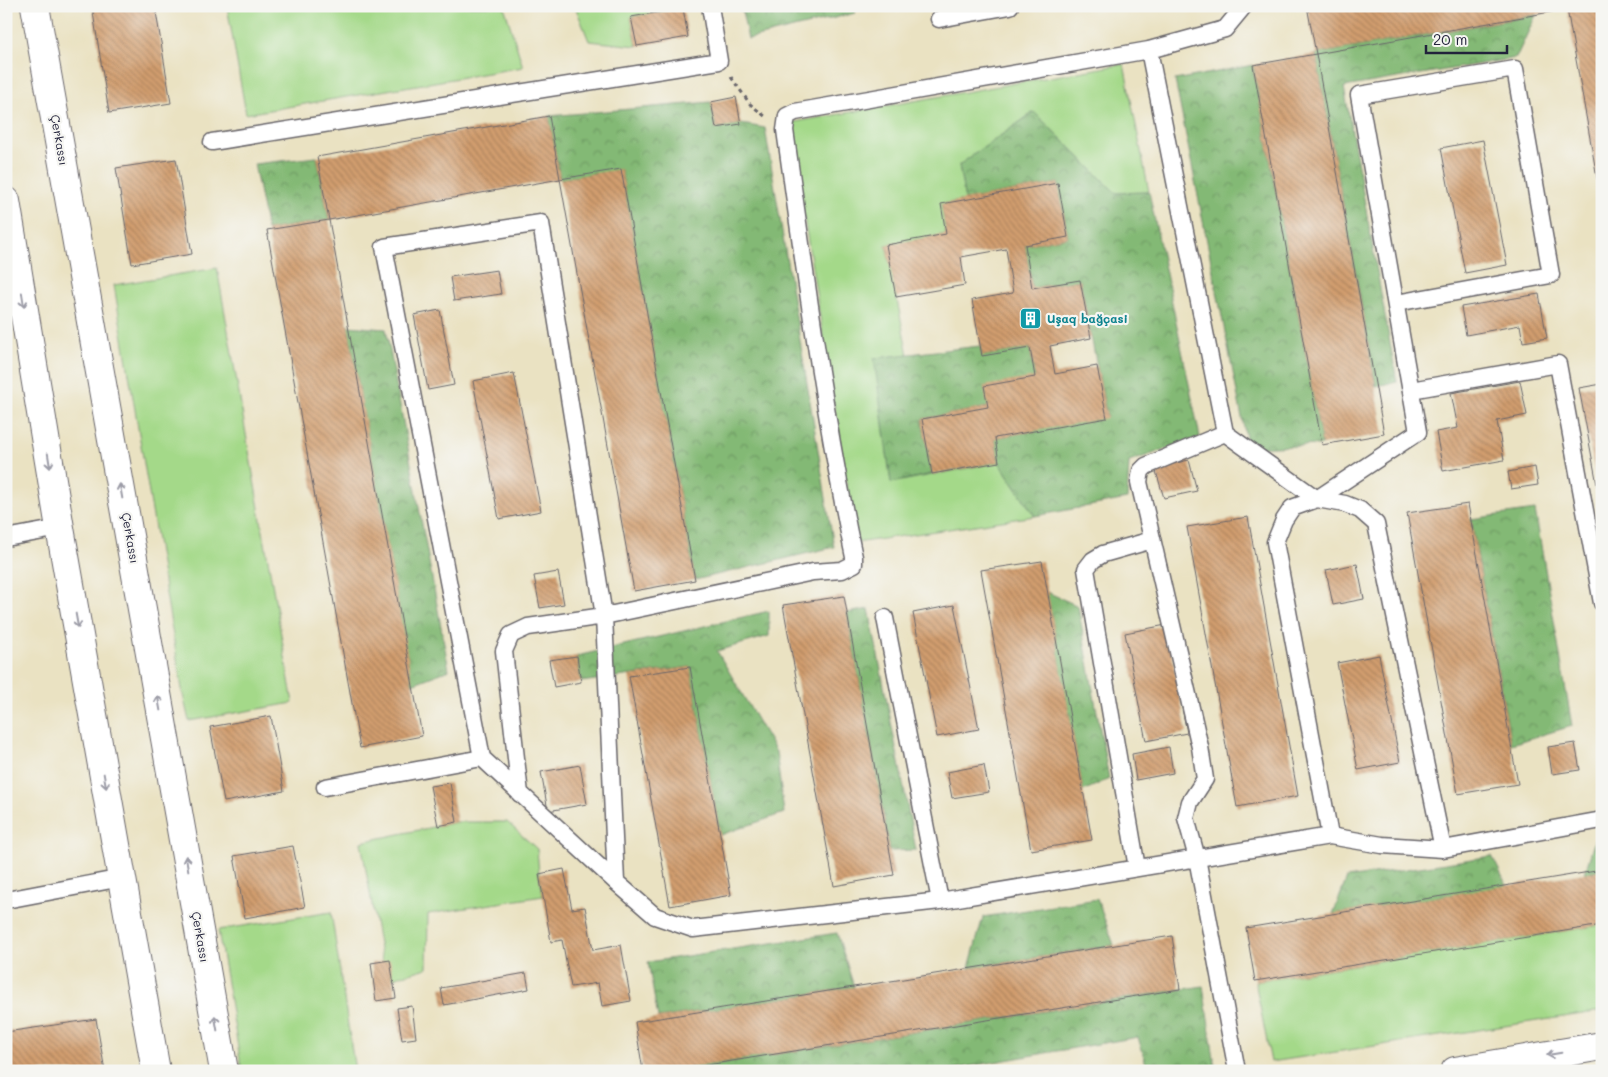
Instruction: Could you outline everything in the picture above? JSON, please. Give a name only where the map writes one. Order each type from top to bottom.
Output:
[{"type":"street","name":"Çerkassı","points":[[35,6],[224,1071]]},
{"type":"street","points":[[6,200],[60,528],[156,1071]]},
{"type":"street","points":[[1455,1071],[1602,1046]]},
{"type":"lane","points":[[212,142],[719,61],[710,6]]},
{"type":"lane","points":[[939,19],[1010,6]]},
{"type":"lane","points":[[520,794],[504,651],[511,635],[528,627],[604,616],[813,572],[842,570],[854,564],[810,312],[785,130],[788,116],[795,112],[1150,50],[1225,29],[1244,6]]},
{"type":"lane","points":[[1150,50],[1225,433],[1317,499],[1345,504],[1360,510],[1376,524],[1443,849]]},
{"type":"lane","points":[[1330,836],[1275,542],[1284,520],[1292,508],[1317,499],[1418,432],[1359,95],[1516,69],[1551,275],[1396,303]]},
{"type":"lane","points":[[616,882],[604,616],[541,223],[384,247],[482,758],[616,882],[655,916],[693,929],[940,901],[1330,836],[1382,845],[1443,849],[1602,820]]},
{"type":"lane","points":[[1411,390],[1558,364],[1602,603]]},
{"type":"lane","points":[[1225,433],[1146,466],[1141,471],[1139,482],[1200,747],[1205,779],[1190,802],[1186,818],[1197,858],[1237,1071]]},
{"type":"lane","points":[[6,538],[60,528]]},
{"type":"lane","points":[[1137,868],[1086,569],[1093,560],[1103,554],[1152,540]]},
{"type":"lane","points":[[885,618],[940,901]]},
{"type":"lane","points":[[326,787],[482,758]]},
{"type":"lane","points":[[6,900],[122,878]]},
{"type":"path","points":[[719,61],[750,104],[785,130]]},
{"type":"green space","points":[[227,6],[504,6],[523,67],[246,114]]},
{"type":"green space","points":[[575,6],[682,6],[683,8],[631,17],[637,46],[589,41]]},
{"type":"green space","points":[[741,6],[857,6],[855,13],[748,39]]},
{"type":"green space","points":[[1536,15],[1516,58],[1344,87],[1397,382],[1376,386],[1316,54]]},
{"type":"green space","points":[[1124,64],[1149,192],[1116,193],[1034,112],[959,165],[965,200],[941,204],[946,234],[886,245],[908,355],[875,358],[891,483],[999,462],[1035,516],[856,543],[789,123]]},
{"type":"green space","points":[[1253,65],[1322,445],[1248,448],[1175,80]]},
{"type":"green space","points":[[711,102],[716,128],[741,124],[765,128],[834,547],[695,580],[621,170],[560,179],[549,116]]},
{"type":"green space","points":[[1034,112],[1116,193],[1149,192],[1200,437],[1129,462],[1127,499],[1035,516],[999,462],[995,438],[1107,417],[1080,280],[1032,288],[1025,245],[1068,237],[1058,183],[965,200],[959,165]]},
{"type":"green space","points":[[317,157],[329,220],[267,230],[254,164]]},
{"type":"green space","points":[[217,268],[293,703],[189,721],[183,695],[114,285]]},
{"type":"green space","points":[[348,326],[386,329],[449,670],[412,684]]},
{"type":"green space","points":[[980,346],[982,356],[1030,348],[1035,377],[988,407],[922,419],[932,474],[891,483],[874,358]]},
{"type":"green space","points":[[1535,510],[1572,726],[1511,744],[1471,519]]},
{"type":"green space","points":[[1047,592],[1078,606],[1109,779],[1083,791]]},
{"type":"green space","points":[[869,609],[916,850],[890,851],[847,613]]},
{"type":"green space","points":[[769,611],[769,636],[717,651],[776,752],[784,813],[720,835],[690,667],[581,682],[577,656]]},
{"type":"green space","points":[[457,822],[507,822],[537,849],[543,896],[428,914],[427,968],[393,978],[382,961],[361,842]]},
{"type":"green space","points":[[1595,839],[1602,839],[1602,870],[1585,873]]},
{"type":"green space","points":[[1492,856],[1507,886],[1333,914],[1347,878]]},
{"type":"green space","points":[[1097,899],[1114,945],[969,968],[983,917]]},
{"type":"green space","points":[[331,912],[355,1071],[242,1071],[218,930]]},
{"type":"green space","points":[[1602,925],[1602,1011],[1271,1062],[1255,981]]},
{"type":"green space","points":[[837,933],[854,987],[658,1018],[648,962]]},
{"type":"green space","points":[[1203,986],[1216,1071],[1148,1071],[1138,1037],[942,1071],[670,1071]]},
{"type":"building","points":[[92,6],[155,6],[171,103],[109,113]]},
{"type":"building","points":[[1307,6],[1566,6],[1567,9],[1316,54]]},
{"type":"building","points":[[1602,6],[1601,200],[1567,9]]},
{"type":"building","points":[[683,8],[688,37],[637,46],[631,17]]},
{"type":"building","points":[[1316,54],[1384,434],[1322,445],[1253,65]]},
{"type":"building","points":[[736,97],[741,124],[716,128],[711,102]]},
{"type":"building","points":[[549,116],[560,179],[329,220],[317,157]]},
{"type":"building","points":[[1483,140],[1507,265],[1465,273],[1441,148]]},
{"type":"building","points":[[176,159],[192,254],[132,264],[116,168]]},
{"type":"building","points":[[621,169],[695,580],[634,591],[560,179]]},
{"type":"building","name":"Uşaq bağçasi","points":[[1058,183],[1068,237],[1025,245],[1032,288],[1080,280],[1091,338],[1050,346],[1055,374],[1097,366],[1107,418],[995,438],[999,462],[932,474],[922,419],[988,407],[984,386],[1035,377],[1030,348],[982,356],[972,300],[1013,293],[1006,249],[961,257],[965,285],[896,297],[886,245],[946,234],[941,204]]},
{"type":"building","points":[[329,220],[422,736],[360,748],[267,230]]},
{"type":"building","points":[[497,270],[501,294],[454,301],[450,277]]},
{"type":"building","points":[[1539,294],[1547,338],[1523,342],[1520,325],[1466,335],[1461,307]]},
{"type":"building","points":[[440,310],[454,385],[428,390],[414,315]]},
{"type":"building","points":[[514,373],[541,511],[499,519],[473,381]]},
{"type":"building","points":[[1520,381],[1527,415],[1497,421],[1504,460],[1443,471],[1436,432],[1458,428],[1451,393]]},
{"type":"building","points":[[1602,384],[1602,506],[1601,506],[1579,388]]},
{"type":"building","points":[[1189,460],[1197,491],[1164,498],[1155,468]]},
{"type":"building","points":[[1535,467],[1538,485],[1511,489],[1508,472]]},
{"type":"building","points":[[1468,504],[1518,784],[1458,794],[1407,513]]},
{"type":"building","points":[[1248,517],[1298,796],[1237,807],[1187,527]]},
{"type":"building","points":[[1042,561],[1092,840],[1031,850],[981,570]]},
{"type":"building","points":[[1357,564],[1364,599],[1333,605],[1326,570]]},
{"type":"building","points":[[558,572],[564,604],[540,608],[534,576]]},
{"type":"building","points":[[844,596],[894,875],[834,886],[783,605]]},
{"type":"building","points":[[954,605],[979,729],[937,737],[913,613]]},
{"type":"building","points":[[1166,625],[1187,733],[1146,741],[1125,633]]},
{"type":"building","points":[[1379,655],[1400,762],[1358,770],[1337,663]]},
{"type":"building","points":[[577,656],[581,682],[554,687],[549,660]]},
{"type":"building","points":[[690,667],[731,895],[670,906],[629,676]]},
{"type":"building","points":[[271,716],[284,791],[224,802],[210,727]]},
{"type":"building","points":[[1575,743],[1580,770],[1552,774],[1548,747]]},
{"type":"building","points":[[1169,747],[1173,773],[1136,780],[1132,754]]},
{"type":"building","points":[[580,765],[587,804],[548,811],[541,772]]},
{"type":"building","points":[[984,765],[989,792],[952,798],[947,772]]},
{"type":"building","points":[[450,783],[457,822],[438,826],[430,786]]},
{"type":"building","points":[[293,846],[305,907],[245,918],[234,856]]},
{"type":"building","points":[[564,869],[572,909],[585,907],[593,950],[621,945],[631,1001],[602,1006],[598,983],[571,987],[562,940],[551,942],[539,874]]},
{"type":"building","points":[[1602,870],[1602,925],[1255,981],[1246,928]]},
{"type":"building","points":[[1172,936],[1180,989],[670,1071],[643,1071],[635,1022]]},
{"type":"building","points":[[390,960],[396,998],[376,1001],[371,963]]},
{"type":"building","points":[[526,973],[529,989],[444,1005],[441,988]]},
{"type":"building","points":[[412,1006],[416,1038],[402,1040],[397,1008]]},
{"type":"building","points":[[96,1019],[105,1071],[6,1071],[6,1032]]},
{"type":"place","name":"Uşaq bağçasi","points":[[1031,319]]}]
